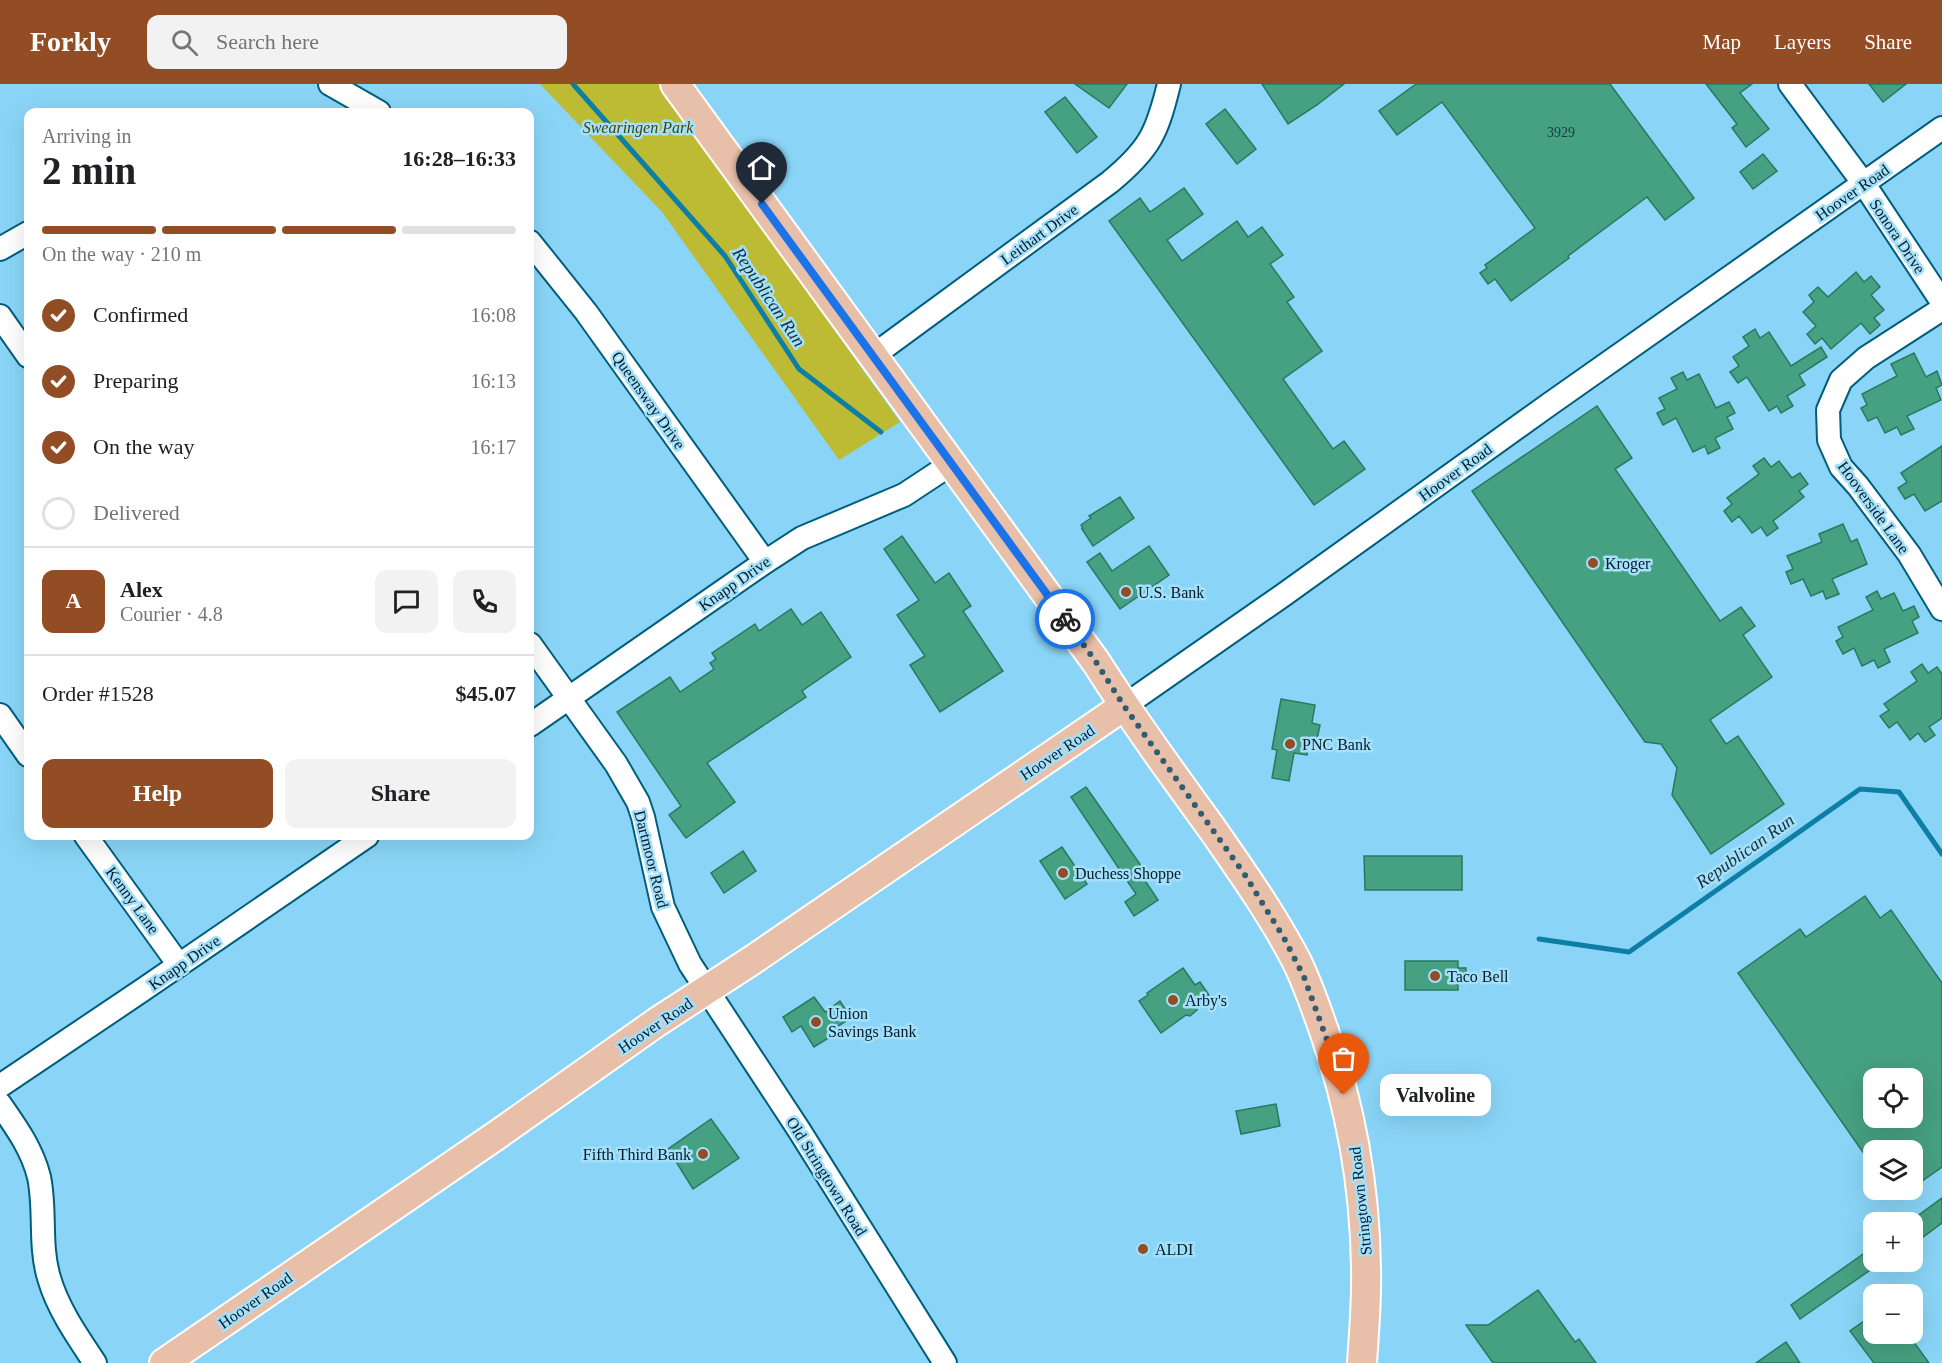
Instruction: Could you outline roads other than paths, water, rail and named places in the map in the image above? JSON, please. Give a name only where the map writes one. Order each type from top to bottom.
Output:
[{"type":"main road","name":"Stringtown Road","points":[[675,84],[1096,662],[1124,706],[1245,875],[1284,938],[1304,977],[1334,1059],[1355,1146],[1366,1267],[1362,1363]]},
{"type":"main road","name":"Hoover Road","points":[[164,1363],[497,1135],[657,1022],[708,990],[1124,706]]},
{"type":"street","points":[[330,84],[372,108]]},
{"type":"street","name":"Leithart Drive","points":[[873,355],[1130,165],[1149,143],[1162,111],[1169,84]]},
{"type":"street","name":"Sonora Drive","points":[[1790,84],[1864,184],[1942,302]]},
{"type":"street","name":"Hoover Road","points":[[1124,706],[1273,603],[1555,400],[1942,128]]},
{"type":"street","points":[[0,249],[24,235]]},
{"type":"street","name":"Queensway Drive","points":[[534,247],[586,312],[765,562]]},
{"type":"street","name":"Hooverside Lane","points":[[1942,309],[1866,358],[1841,380],[1828,410],[1829,440],[1841,467],[1909,554],[1942,609]]},
{"type":"street","points":[[0,316],[24,350]]},
{"type":"street","name":"Knapp Drive","points":[[534,722],[802,538],[904,495],[951,464]]},
{"type":"street","name":"Dartmoor Road","points":[[534,650],[616,764],[638,802],[663,908],[683,951],[708,990]]},
{"type":"street","points":[[0,715],[24,749]]},
{"type":"street","name":"Kenny Lane","points":[[89,840],[179,965]]},
{"type":"street","name":"Knapp Drive","points":[[0,1086],[361,840]]},
{"type":"street","name":"Old Stringtown Road","points":[[708,990],[945,1363]]},
{"type":"street","points":[[0,1104],[26,1142],[36,1168],[41,1200],[44,1253],[57,1300],[94,1363]]},
{"type":"waterway","name":"Republican Run","points":[[573,84],[725,256],[799,369],[881,432]]},
{"type":"waterway","name":"Republican Run","points":[[1539,939],[1629,952],[1860,789],[1899,792],[1942,854]]},
{"type":"place","name":"Kroger","points":[[1593,563]]},
{"type":"place","name":"U.S. Bank","points":[[1126,592]]},
{"type":"place","name":"PNC Bank","points":[[1290,744]]},
{"type":"place","name":"Duchess Shoppe","points":[[1063,873]]},
{"type":"place","name":"Taco Bell","points":[[1435,976]]},
{"type":"place","name":"Arby's","points":[[1173,1000]]},
{"type":"place","name":"Union Savings Bank","points":[[816,1022]]},
{"type":"place","name":"Valvoline","points":[[1344,1095]]},
{"type":"place","name":"Fifth Third Bank","points":[[703,1154]]},
{"type":"place","name":"ALDI","points":[[1143,1249]]},
{"type":"park label","name":"Swearingen Park","points":[[638,127]]}]
